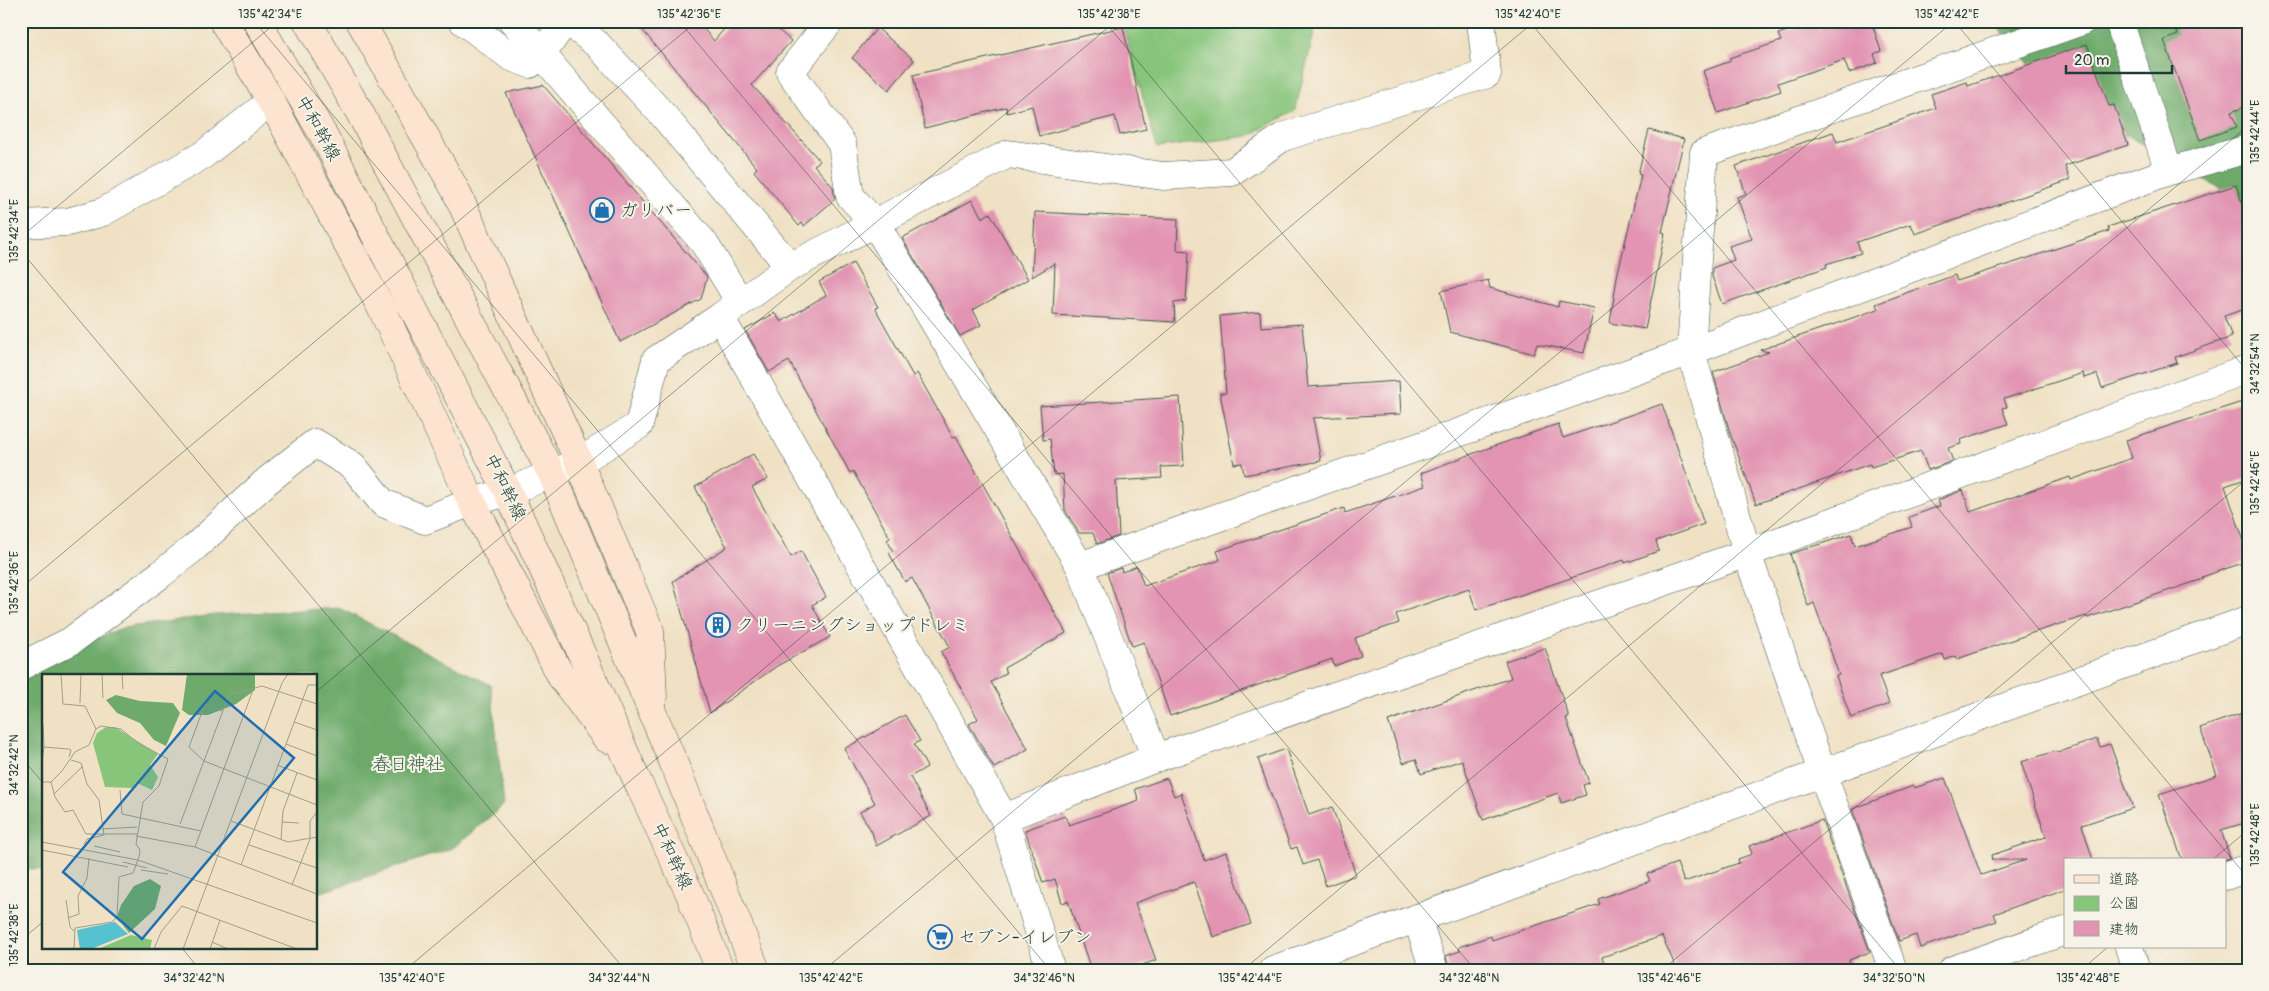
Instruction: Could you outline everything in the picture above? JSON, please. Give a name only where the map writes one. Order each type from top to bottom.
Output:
[{"type":"main road","points":[[223,21],[271,101],[383,310],[472,502],[562,678],[636,778]]},
{"type":"main road","name":"中和幹線","points":[[257,21],[324,136],[508,492],[689,892],[720,970]]},
{"type":"main road","name":"中和幹線","points":[[307,21],[360,113],[552,474],[654,715],[756,970]]},
{"type":"main road","points":[[360,21],[456,191],[579,462],[650,631],[654,715]]},
{"type":"street","points":[[463,21],[511,57],[530,64],[542,54],[567,21],[598,44],[663,115],[790,267]]},
{"type":"street","points":[[513,21],[704,243],[730,310],[1004,818],[1051,970]]},
{"type":"street","points":[[830,21],[790,72],[842,144],[850,196],[875,223],[1080,566],[1156,758]]},
{"type":"street","points":[[21,666],[71,641],[153,580],[196,546],[268,480],[316,443],[353,466],[383,502],[425,520],[472,502],[508,492],[579,462],[640,424],[656,360],[790,267],[1008,154],[1163,176],[1232,172],[1284,137],[1487,74],[1481,21]]},
{"type":"street","points":[[1893,970],[1822,772],[1747,552],[1691,351],[1704,153],[2082,21]]},
{"type":"street","points":[[2119,21],[2169,171]]},
{"type":"street","points":[[21,224],[68,222],[103,212],[203,155],[271,101]]},
{"type":"street","points":[[1080,566],[1691,351],[2169,171],[2248,149]]},
{"type":"street","points":[[1004,818],[1156,758],[1747,552],[2248,368]]},
{"type":"street","points":[[1273,970],[2248,620]]},
{"type":"street","points":[[2226,876],[2248,868]]},
{"type":"street","points":[[1417,918],[1434,970]]},
{"type":"street","points":[[1953,970],[2064,931]]},
{"type":"street","points":[[2129,948],[2136,970]]},
{"type":"green space","points":[[1122,21],[1317,21],[1295,111],[1248,136],[1157,148]]},
{"type":"green space","points":[[1993,21],[2248,21],[2248,204],[2055,95]]},
{"type":"green space","name":"春日神社","points":[[339,608],[491,685],[504,805],[453,848],[318,893],[318,674],[42,674],[42,870],[21,868],[21,668],[122,628],[214,615]]},
{"type":"building","points":[[635,21],[697,21],[714,41],[731,21],[768,21],[791,41],[752,85],[820,161],[814,165],[833,187],[835,199],[804,226],[802,223],[799,226],[754,171],[757,168]]},
{"type":"building","points":[[1839,21],[1871,21],[1881,51],[1874,54],[1877,63],[1849,73],[1844,60],[1778,83],[1781,91],[1718,113],[1703,71],[1731,61],[1729,58],[1781,41],[1778,34],[1815,22],[1817,29]]},
{"type":"building","points":[[2193,21],[2248,21],[2248,106],[2231,112],[2237,127],[2200,140],[2164,40],[2178,35],[2175,28]]},
{"type":"building","points":[[1123,27],[1146,129],[1120,135],[1115,116],[1039,136],[1032,106],[1007,113],[1006,107],[925,128],[913,75]]},
{"type":"building","points":[[877,28],[914,60],[889,90],[852,58]]},
{"type":"building","points":[[2087,44],[2109,106],[2114,105],[2128,145],[2065,166],[2070,180],[1915,234],[1911,224],[1857,242],[1861,253],[1826,264],[1827,267],[1722,304],[1712,276],[1712,268],[1734,260],[1729,246],[1752,239],[1737,197],[1746,194],[1736,166],[1833,132],[1837,142],[1936,108],[1931,94],[1967,82],[1968,86]]},
{"type":"building","points":[[543,85],[707,277],[701,299],[620,342],[506,93]]},
{"type":"building","points":[[1649,130],[1684,139],[1662,232],[1665,233],[1645,329],[1610,323],[1617,277],[1641,175],[1638,174]]},
{"type":"building","points":[[2236,185],[2248,220],[2248,308],[2224,316],[2232,337],[2175,357],[2177,363],[2102,388],[2097,374],[2084,378],[2083,373],[2004,399],[2007,407],[2002,408],[2008,424],[1960,440],[1961,444],[1948,448],[1953,461],[1928,470],[1921,451],[1871,467],[1870,464],[1756,504],[1730,433],[1713,372],[1769,352],[1760,350],[1878,309],[1876,304],[1955,275],[1957,281],[2109,231],[2108,227]]},
{"type":"building","points":[[972,200],[982,218],[990,213],[1028,279],[973,310],[981,325],[960,336],[902,238]]},
{"type":"building","points":[[1035,212],[1178,219],[1177,250],[1189,251],[1186,301],[1174,303],[1175,322],[1053,315],[1055,263],[1032,277]]},
{"type":"building","points":[[853,263],[878,307],[875,308],[913,376],[917,373],[953,437],[956,436],[1066,633],[1004,668],[1006,673],[991,682],[1028,749],[994,768],[969,724],[978,719],[941,652],[950,647],[912,578],[905,582],[889,553],[893,551],[887,540],[890,538],[853,471],[850,473],[789,361],[769,372],[745,330],[775,313],[781,322],[826,295],[819,282]]},
{"type":"building","points":[[1488,280],[1490,288],[1558,307],[1559,301],[1594,308],[1584,353],[1537,344],[1534,354],[1450,332],[1441,291]]},
{"type":"building","points":[[1260,312],[1261,327],[1302,324],[1308,387],[1399,381],[1401,414],[1313,418],[1321,461],[1244,475],[1242,463],[1234,464],[1220,393],[1226,393],[1220,316]]},
{"type":"building","points":[[1180,397],[1184,466],[1161,467],[1162,478],[1116,481],[1119,536],[1097,544],[1093,533],[1079,533],[1065,510],[1063,474],[1054,475],[1050,439],[1043,440],[1040,406]]},
{"type":"building","points":[[2248,400],[2248,478],[2225,486],[2248,553],[2248,561],[2202,577],[2203,579],[2087,618],[2086,616],[2035,632],[1957,659],[1956,656],[1945,660],[1943,654],[1879,676],[1889,704],[1851,718],[1836,676],[1839,675],[1814,603],[1808,606],[1790,554],[1851,534],[1855,546],[1912,527],[1909,517],[1940,506],[1938,500],[1963,490],[1970,512],[2070,477],[2071,480],[2132,458],[2126,440]]},
{"type":"building","points":[[1662,404],[1704,524],[1656,541],[1659,551],[1625,563],[1624,560],[1476,610],[1469,589],[1396,614],[1399,623],[1355,638],[1361,656],[1334,666],[1332,659],[1170,716],[1144,642],[1132,646],[1107,573],[1121,568],[1122,572],[1137,566],[1144,586],[1220,560],[1217,551],[1344,508],[1345,513],[1425,486],[1421,473],[1477,452],[1558,424],[1563,438]]},
{"type":"building","points":[[753,454],[768,479],[752,487],[791,557],[801,551],[826,597],[812,605],[830,637],[777,666],[710,713],[673,581],[727,547],[695,487]]},
{"type":"building","points":[[1545,648],[1569,717],[1566,718],[1589,783],[1583,785],[1586,795],[1561,803],[1558,793],[1483,820],[1462,760],[1421,774],[1416,759],[1403,763],[1388,721],[1511,678],[1505,661]]},
{"type":"building","points":[[2248,711],[2248,822],[2221,830],[2230,858],[2226,859],[2181,858],[2159,794],[2217,775],[2200,728]]},
{"type":"building","points":[[905,715],[920,741],[914,744],[927,767],[910,777],[931,816],[876,846],[872,832],[860,812],[875,803],[844,749]]},
{"type":"building","points":[[2097,739],[2100,747],[2110,744],[2133,808],[2082,825],[2092,858],[2064,858],[2064,889],[1994,914],[1997,921],[1920,948],[1916,935],[1899,941],[1852,809],[1913,786],[1914,788],[1945,778],[1981,875],[2026,860],[1993,860],[1992,855],[2046,837],[2021,762],[2056,751],[2057,753]]},
{"type":"building","points":[[1286,749],[1309,815],[1332,807],[1356,875],[1326,886],[1317,860],[1303,865],[1297,847],[1291,849],[1258,759]]},
{"type":"building","points":[[1167,778],[1174,796],[1181,793],[1204,860],[1226,852],[1251,924],[1213,937],[1194,882],[1135,903],[1156,960],[1129,970],[1091,970],[1068,901],[1062,903],[1055,879],[1043,883],[1025,830],[1065,816],[1069,825],[1139,801],[1135,789]]},
{"type":"building","points":[[1822,820],[1870,952],[1849,960],[1852,970],[1677,970],[1662,936],[1602,957],[1607,970],[1449,970],[1446,956],[1460,951],[1459,947],[1491,936],[1492,940],[1600,904],[1598,899],[1650,881],[1647,874],[1677,863],[1684,882],[1739,863],[1738,859],[1752,854],[1749,846]]},
{"type":"place","name":"ガリバー","points":[[602,210]]},
{"type":"place","name":"クリーニングショップドレミ","points":[[718,625]]},
{"type":"place","name":"セブン-イレブン","points":[[940,937]]}]
